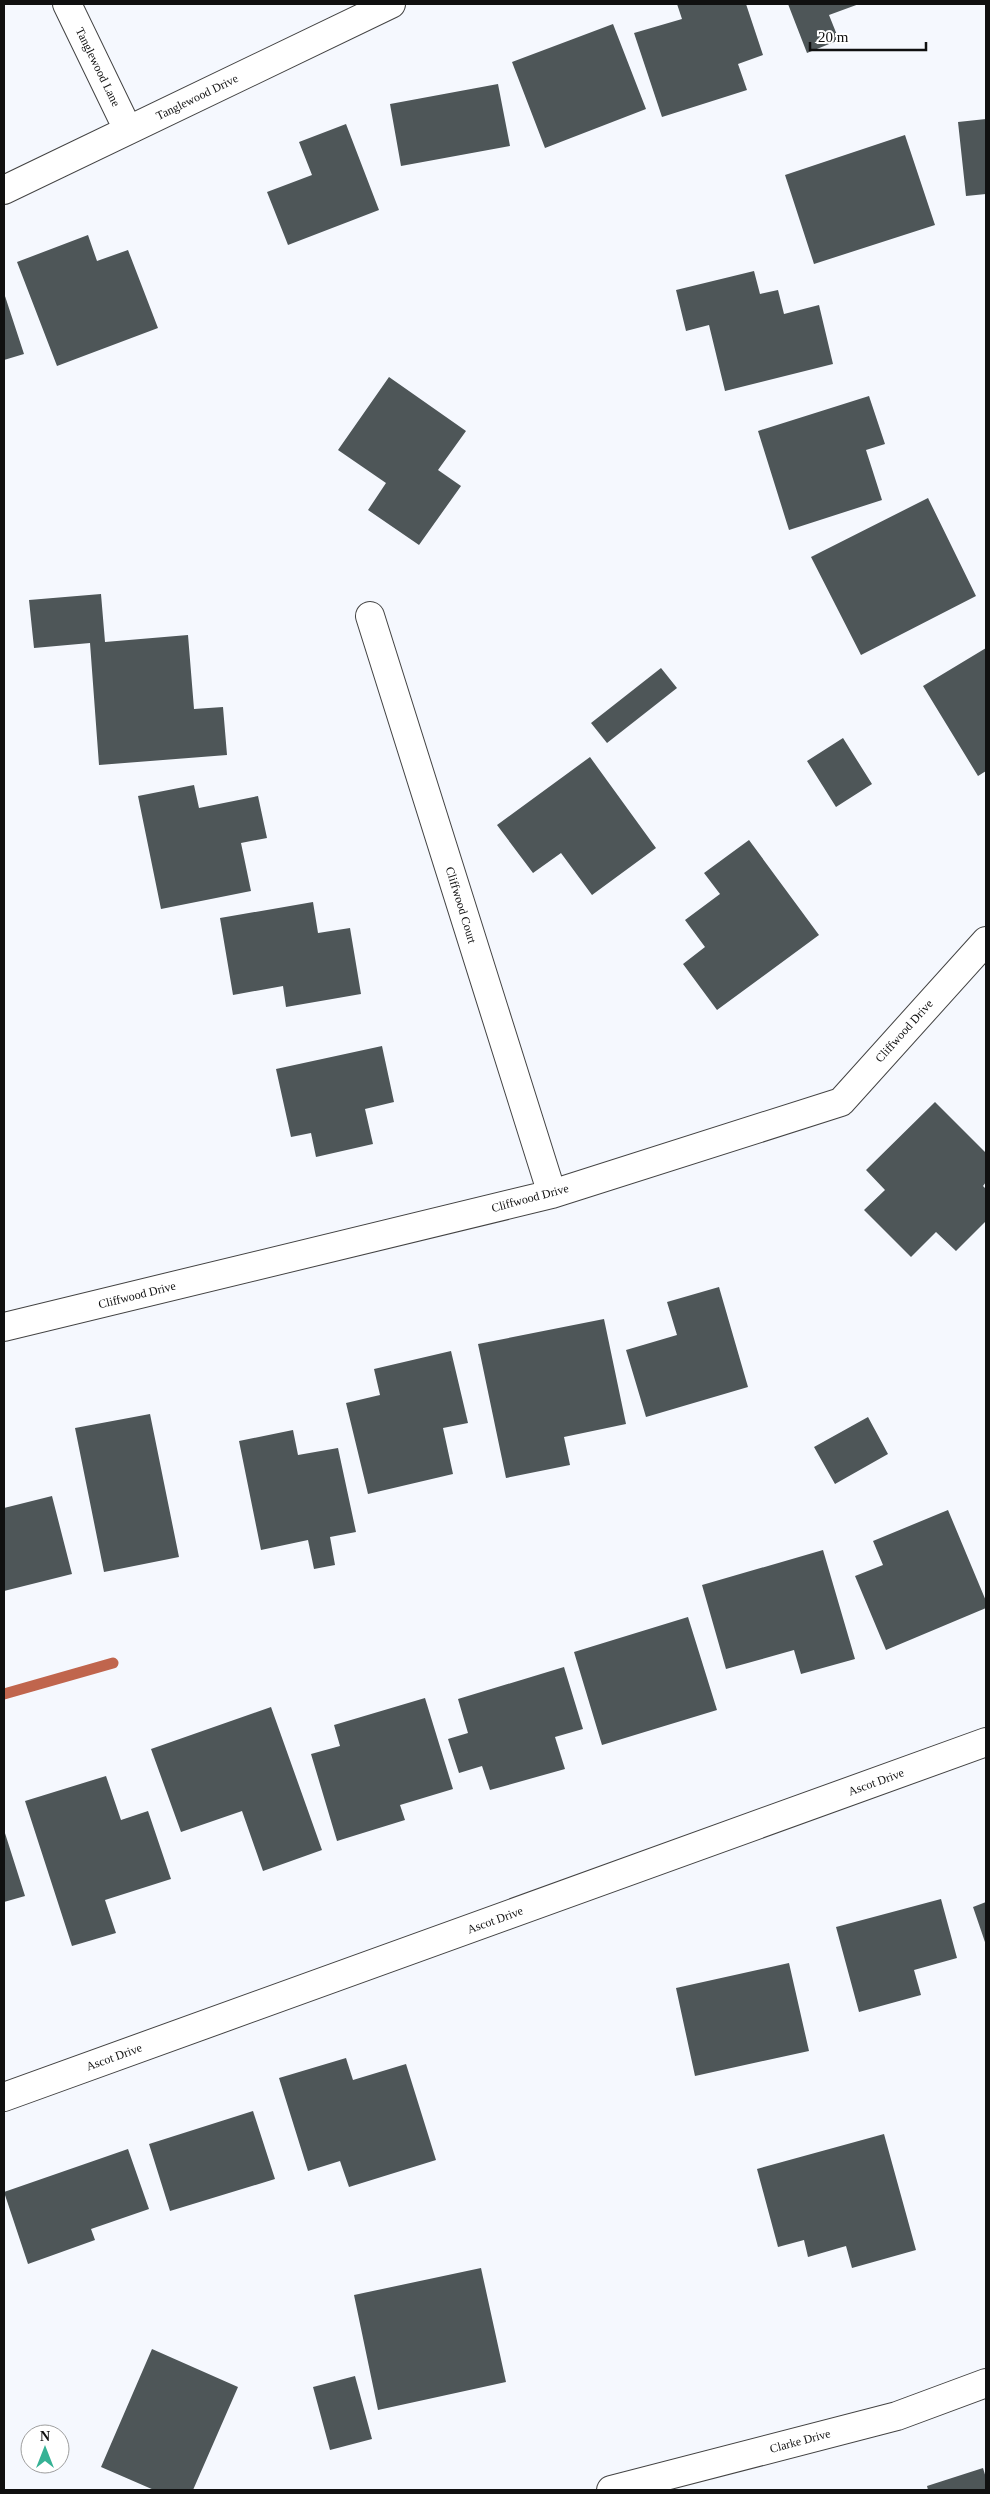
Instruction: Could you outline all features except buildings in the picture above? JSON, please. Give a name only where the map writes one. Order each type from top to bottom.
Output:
[{"type":"street","name":"Tanglewood Lane","points":[[67,4],[128,130]]},
{"type":"street","name":"Tanglewood Drive","points":[[4,190],[391,4]]},
{"type":"street","name":"Cliffwood Court","points":[[370,616],[552,1194]]},
{"type":"street","name":"Cliffwood Drive","points":[[4,1327],[552,1194],[841,1102],[986,943]]},
{"type":"street","name":"Ascot Drive","points":[[4,2097],[986,1742]]},
{"type":"street","name":"Clarke Drive","points":[[611,2490],[897,2416],[986,2384]]},
{"type":"waterway","points":[[4,1694],[113,1663]]}]
